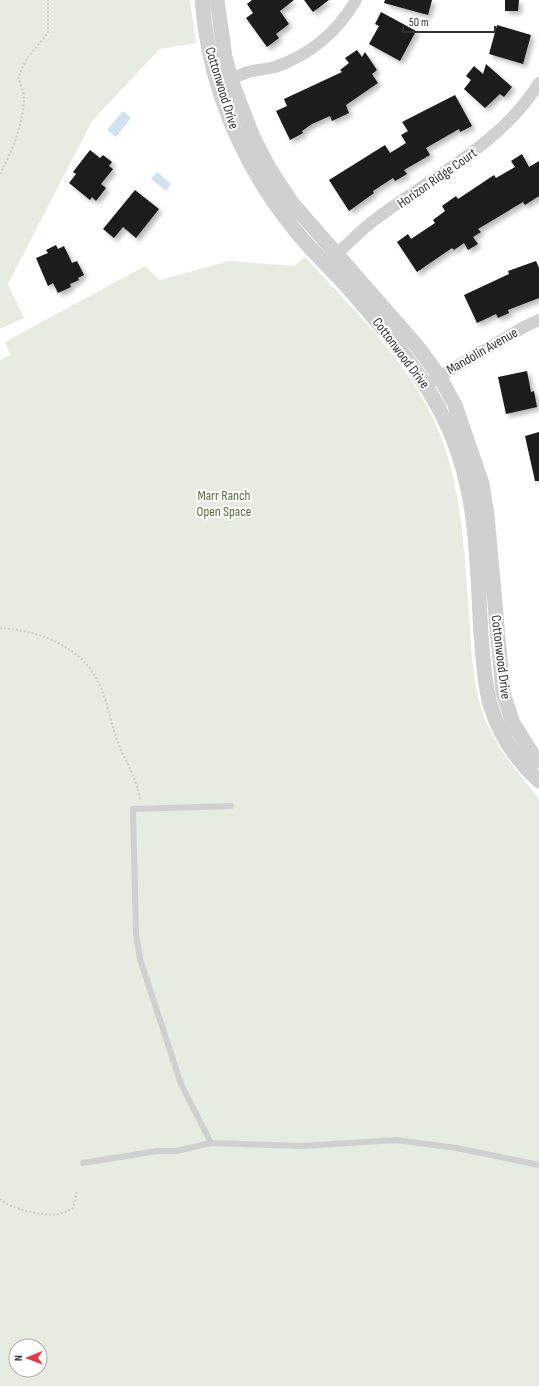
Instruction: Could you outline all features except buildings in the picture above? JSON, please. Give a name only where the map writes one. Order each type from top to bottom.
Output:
[{"type":"street","name":"Cottonwood Drive","points":[[202,0],[206,32],[224,82],[268,166],[332,260],[397,344],[426,385],[454,441],[466,484],[472,515],[486,680],[490,703],[498,725],[508,745],[520,762],[539,781]]},
{"type":"street","name":"Cottonwood Drive","points":[[217,0],[225,56],[224,82]]},
{"type":"street","points":[[224,82],[247,72],[275,66],[302,55],[326,38],[343,21],[356,0]]},
{"type":"street","name":"Horizon Ridge Court","points":[[332,260],[368,226],[480,147],[506,126],[528,100],[539,83]]},
{"type":"street","name":"Cottonwood Drive","points":[[332,260],[417,346],[439,376],[455,405],[482,484],[487,515],[503,693],[513,723],[539,761]]},
{"type":"street","name":"Mandolin Avenue","points":[[426,385],[524,327],[539,320]]},
{"type":"lane","points":[[211,1143],[182,1084],[138,946],[133,809],[230,806]]},
{"type":"lane","points":[[83,1163],[157,1151],[176,1151],[211,1143],[302,1146],[396,1140],[456,1148],[539,1165]]},
{"type":"path","points":[[0,174],[8,159],[17,134],[24,97],[18,77],[27,58],[48,34],[48,0]]},
{"type":"path","points":[[0,628],[16,629],[53,640],[78,656],[95,675],[108,709],[118,743],[138,789],[141,809]]},
{"type":"path","points":[[0,1199],[4,1203],[22,1211],[59,1214],[73,1208],[77,1191]]},
{"type":"green space","points":[[0,0],[190,0],[196,43],[160,49],[92,121],[8,284],[24,318],[0,329]]},
{"type":"green space","name":"Marr Ranch Open Space","points":[[305,257],[366,323],[404,369],[434,420],[445,448],[460,515],[473,665],[483,714],[498,746],[539,799],[539,1386],[0,1386],[0,360],[11,355],[5,342],[145,266],[160,280],[229,261],[294,266]]},
{"type":"water","points":[[123,111],[131,118],[116,137],[107,130]]},
{"type":"water","points":[[157,172],[171,184],[166,191],[151,179]]}]
